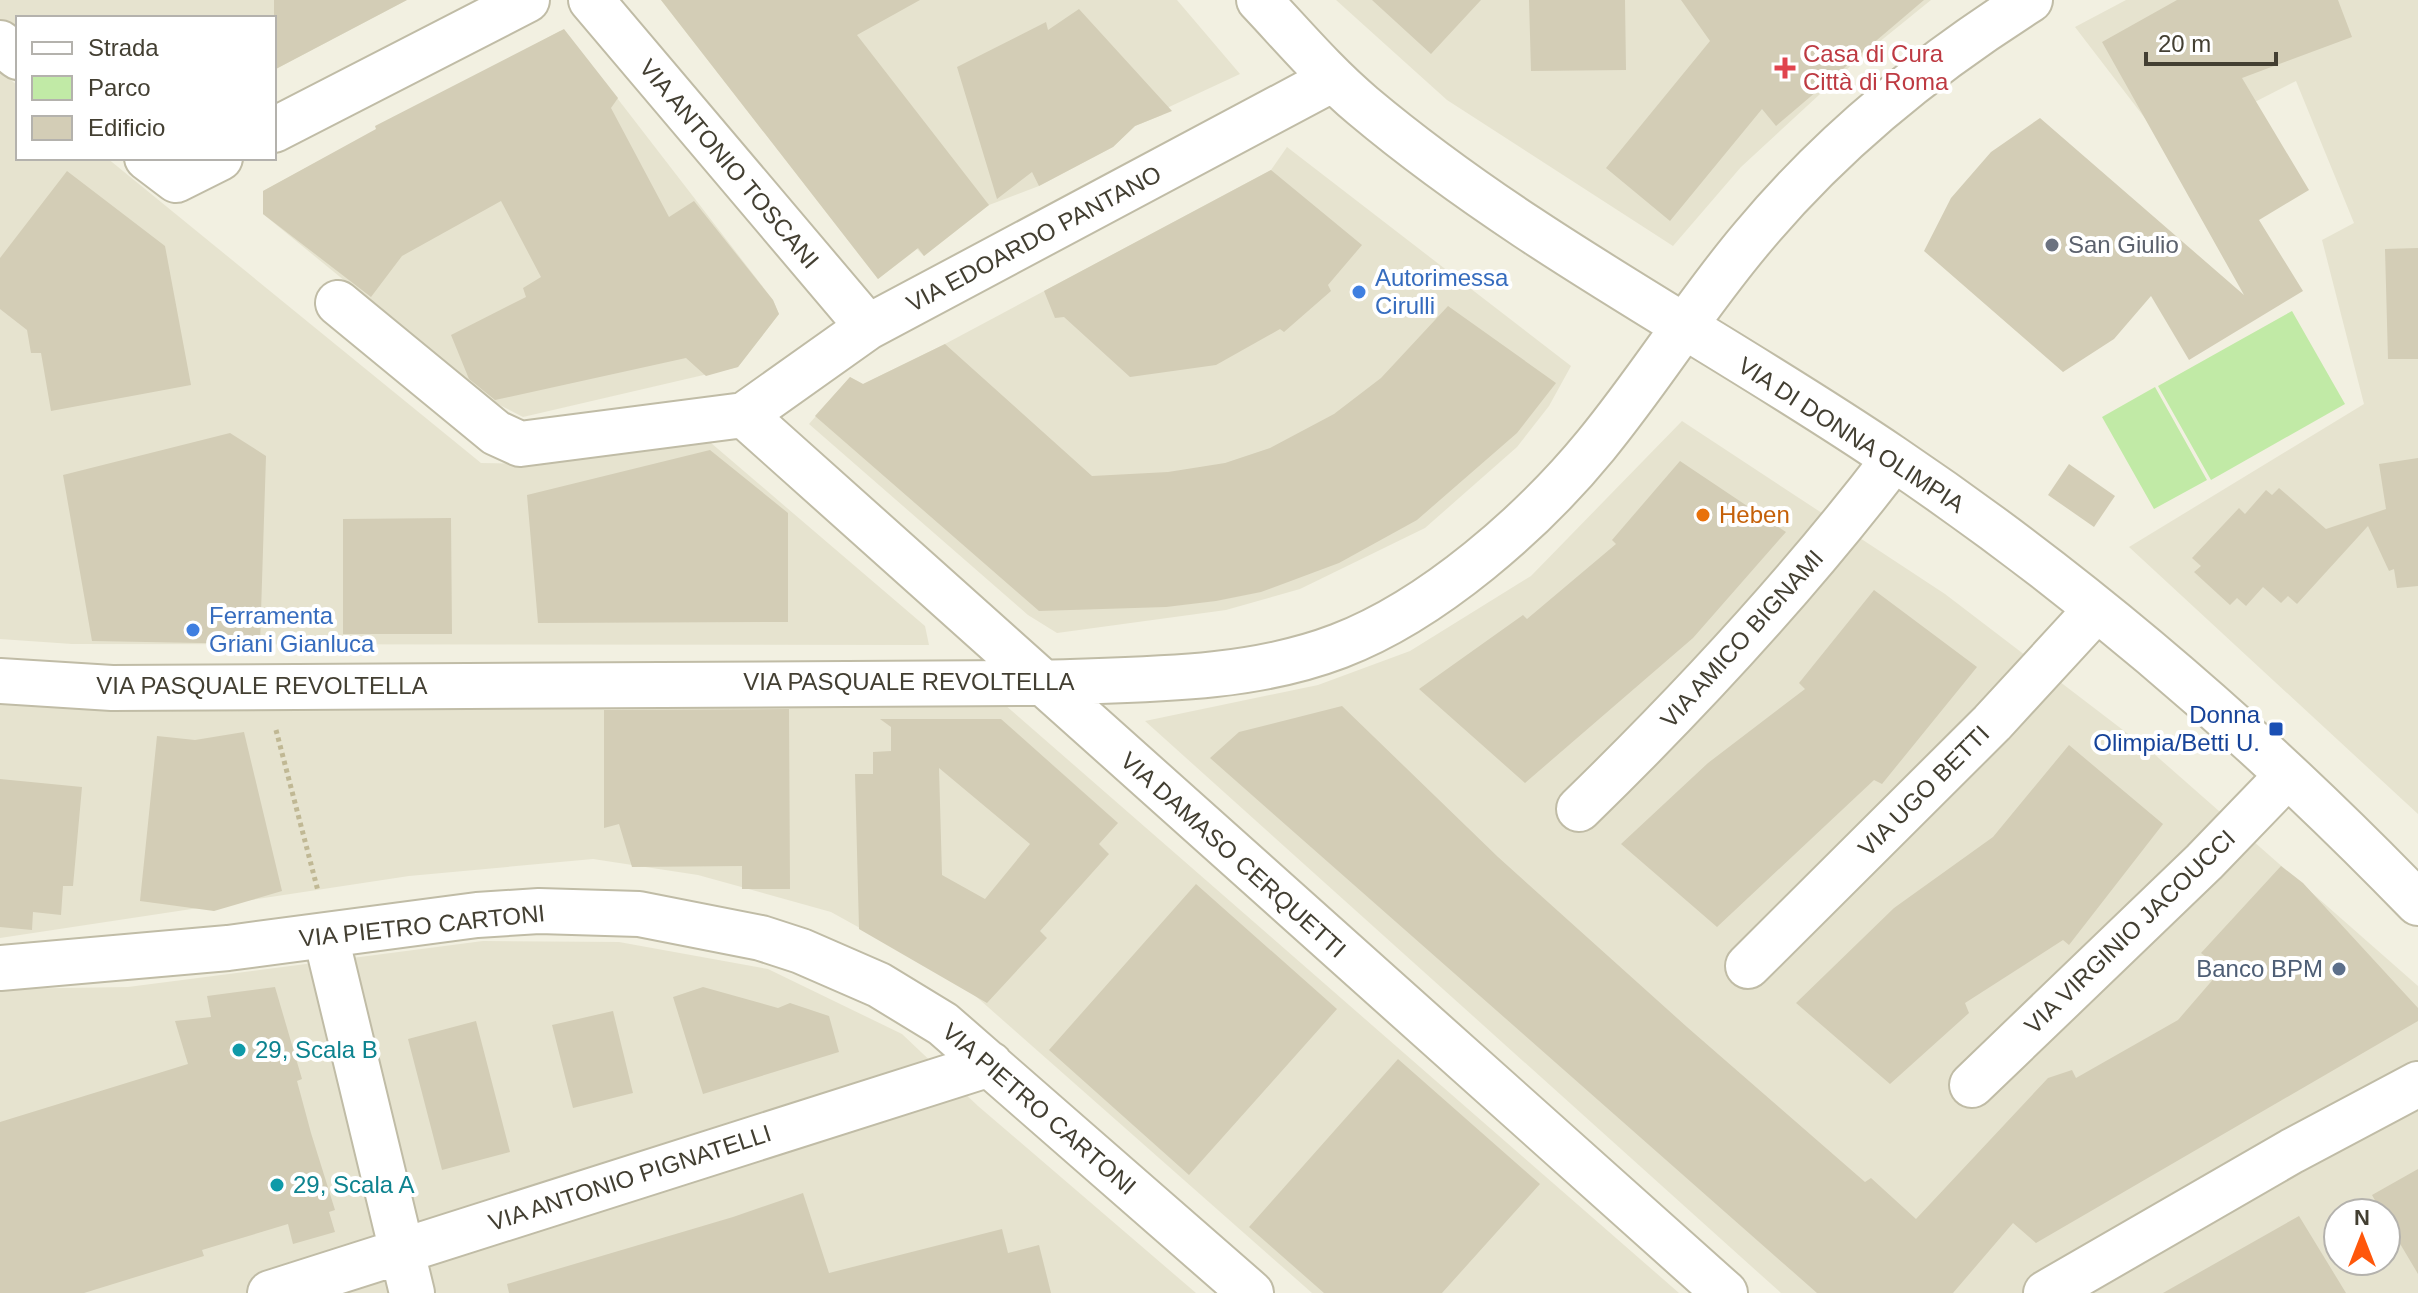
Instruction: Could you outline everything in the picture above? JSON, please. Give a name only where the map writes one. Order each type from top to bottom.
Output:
[{"type":"street","points":[[276,129],[527,0]]},
{"type":"street","name":"VIA ANTONIO TOSCANI","points":[[591,0],[868,327]]},
{"type":"street","name":"VIA DI DONNA OLIMPIA","points":[[1259,0],[1333,79],[1485,199],[1894,459],[2096,610],[2198,694],[2418,903]]},
{"type":"street","name":"VIA PASQUALE REVOLTELLA","points":[[0,681],[112,688],[1039,683],[1184,677],[1263,667],[1339,646],[1408,611],[1494,547],[1574,470],[1620,415],[1751,239],[1838,148],[1954,50],[2030,0]]},
{"type":"street","points":[[0,43],[16,55]]},
{"type":"street","name":"VIA EDOARDO PANTANO","points":[[744,415],[868,327],[1333,79]]},
{"type":"street","points":[[150,160],[176,180],[216,160]]},
{"type":"street","points":[[338,303],[496,433],[520,444],[744,415]]},
{"type":"street","name":"VIA DAMASO CERQUETTI","points":[[744,415],[1039,683],[1725,1293]]},
{"type":"street","name":"VIA AMICO BIGNAMI","points":[[1579,809],[1692,698],[1812,563],[1894,459]]},
{"type":"street","name":"VIA UGO BETTI","points":[[1748,966],[1992,723],[2096,610]]},
{"type":"street","name":"VIA VIRGINIO JACOUCCI","points":[[1972,1085],[2204,862],[2287,776]]},
{"type":"street","name":"VIA PIETRO CARTONI","points":[[0,968],[326,937],[477,915],[539,911],[639,914],[715,927],[801,951],[879,985],[943,1024],[1251,1293]]},
{"type":"street","points":[[326,937],[412,1293]]},
{"type":"street","name":"VIA ANTONIO PIGNATELLI","points":[[270,1293],[990,1064]]},
{"type":"street","points":[[2063,1289],[2418,1084]]},
{"type":"path","points":[[273,719],[317,886]]},
{"type":"shaded area","points":[[0,0],[407,0],[276,69],[276,16],[16,16],[16,35],[0,23]]},
{"type":"shaded area","points":[[661,0],[1177,0],[1240,74],[1169,107],[1162,115],[1135,126],[1113,147],[1039,186],[989,205],[924,256],[917,249],[878,279]]},
{"type":"shaded area","points":[[1336,0],[1931,0],[1857,60],[1741,167],[1673,246],[1447,100]]},
{"type":"shaded area","points":[[2126,0],[2418,0],[2418,814],[2129,547],[2364,404],[2322,240],[2354,223],[2296,81],[2167,147],[2075,27]]},
{"type":"shaded area","points":[[560,31],[614,94],[773,300],[779,314],[738,367],[523,417],[492,401],[263,214],[263,191]]},
{"type":"shaded area","points":[[0,71],[16,84],[16,160],[109,160],[481,463],[528,464],[704,437],[925,626],[929,645],[72,644],[0,639]]},
{"type":"shaded area","points":[[1287,147],[1571,366],[1549,406],[1517,447],[1425,528],[1300,589],[1226,610],[1057,633],[1028,615],[809,424],[850,377],[863,384],[945,344],[1271,170]]},
{"type":"shaded area","points":[[1682,421],[1945,594],[2153,753],[2418,986],[2418,1293],[1781,1293],[1145,721],[1318,685],[1410,651],[1531,576]]},
{"type":"shaded area","points":[[0,700],[1004,704],[1679,1293],[1312,1293],[963,985],[831,912],[698,875],[593,859],[409,876],[0,938]]},
{"type":"shaded area","points":[[483,941],[619,942],[768,969],[902,1034],[978,1106],[1196,1293],[0,1293],[0,989],[128,987]]},
{"type":"green space","points":[[2292,311],[2345,404],[2211,480],[2158,386]]},
{"type":"green space","points":[[2155,387],[2207,480],[2154,509],[2102,417]]},
{"type":"building","points":[[274,0],[407,0],[276,69]]},
{"type":"building","points":[[661,0],[920,0],[857,35],[989,205],[924,256],[918,248],[878,279]]},
{"type":"building","points":[[1372,0],[1481,0],[1431,54]]},
{"type":"building","points":[[1529,0],[1625,0],[1626,70],[1531,71]]},
{"type":"building","points":[[1681,0],[1924,0],[1776,126],[1762,109],[1670,221],[1606,168],[1710,41]]},
{"type":"building","points":[[2177,0],[2338,0],[2352,37],[2242,78],[2309,190],[2259,220],[2303,291],[2189,360],[2151,296],[2114,339],[2063,372],[1924,251],[1951,198],[1991,152],[2040,118],[2244,295],[2102,42]]},
{"type":"building","points":[[1079,9],[1172,111],[1135,126],[1113,147],[1039,186],[1032,172],[997,199],[957,67],[1046,22],[1048,30]]},
{"type":"building","points":[[564,29],[618,98],[611,108],[669,217],[694,201],[773,300],[779,314],[738,367],[706,376],[686,358],[495,400],[469,379],[451,335],[526,297],[523,288],[541,277],[501,201],[402,256],[371,297],[263,214],[263,191],[376,129],[375,126]]},
{"type":"building","points":[[1271,170],[1362,245],[1328,285],[1331,291],[1284,332],[1280,329],[1216,365],[1130,377],[1064,317],[1055,318],[1044,291]]},
{"type":"building","points":[[67,171],[165,246],[191,385],[51,411],[41,353],[31,353],[27,330],[0,309],[0,258]]},
{"type":"building","points":[[2418,248],[2418,359],[2388,359],[2385,249]]},
{"type":"building","points":[[1448,306],[1556,383],[1517,433],[1417,520],[1339,563],[1261,592],[1216,601],[1166,607],[1039,611],[815,416],[850,377],[863,384],[945,344],[1092,476],[1168,472],[1225,463],[1270,448],[1334,414],[1381,378]]},
{"type":"building","points":[[230,433],[266,456],[260,644],[92,641],[63,475]]},
{"type":"building","points":[[710,450],[788,513],[788,622],[538,623],[527,495]]},
{"type":"building","points":[[2418,458],[2418,586],[2397,588],[2394,569],[2389,571],[2368,526],[2297,604],[2288,596],[2281,603],[2263,587],[2246,606],[2237,598],[2230,605],[2194,572],[2201,566],[2192,558],[2239,508],[2245,514],[2266,490],[2272,495],[2279,488],[2326,529],[2386,509],[2379,464]]},
{"type":"building","points":[[1680,461],[1786,532],[1693,638],[1525,783],[1419,689],[1523,615],[1527,619],[1616,544],[1612,540]]},
{"type":"building","points":[[2069,464],[2115,496],[2094,527],[2048,495]]},
{"type":"building","points":[[451,518],[452,634],[343,634],[343,519]]},
{"type":"building","points":[[1874,590],[1977,667],[1882,784],[1874,780],[1717,927],[1621,844],[1708,763],[1805,689],[1799,683]]},
{"type":"building","points":[[1342,706],[1498,857],[1687,1027],[1865,1182],[1871,1178],[1916,1219],[2048,1078],[2072,1070],[2076,1078],[2178,1020],[2222,969],[2201,953],[2281,866],[2303,883],[2418,1008],[2418,1021],[2036,1243],[2013,1223],[1953,1293],[1817,1293],[1210,758],[1239,732]]},
{"type":"building","points":[[789,709],[790,889],[742,889],[742,866],[632,867],[619,824],[604,828],[604,710]]},
{"type":"building","points":[[880,719],[1001,719],[1118,823],[1099,844],[1109,854],[1040,931],[1047,938],[987,1003],[859,929],[855,774],[873,774],[873,752],[891,751],[891,727]],"holes":[[[939,768],[1030,844],[985,899],[942,875]]]},
{"type":"building","points":[[244,732],[282,891],[214,911],[140,901],[157,736],[195,740]]},
{"type":"building","points":[[2069,745],[2163,824],[2069,945],[2063,940],[1965,1003],[1969,1013],[1890,1084],[1796,1003],[1894,908],[1993,837]]},
{"type":"building","points":[[0,779],[82,787],[73,886],[63,886],[61,915],[33,912],[32,930],[0,927]]},
{"type":"building","points":[[1196,884],[1337,1009],[1189,1175],[1049,1050]]},
{"type":"building","points":[[275,987],[302,1079],[297,1081],[335,1210],[329,1212],[335,1232],[293,1244],[288,1224],[202,1250],[204,1256],[84,1293],[0,1293],[0,1122],[188,1064],[175,1021],[211,1017],[207,996]]},
{"type":"building","points":[[703,987],[778,1008],[790,1003],[829,1016],[839,1052],[703,1094],[673,997]]},
{"type":"building","points":[[613,1011],[633,1093],[573,1108],[552,1025]]},
{"type":"building","points":[[476,1021],[510,1152],[442,1170],[408,1039]]},
{"type":"building","points":[[1398,1059],[1540,1184],[1442,1293],[1324,1293],[1249,1227]]},
{"type":"building","points":[[2418,1169],[2418,1274],[2402,1247],[2402,1197],[2372,1195]]},
{"type":"building","points":[[803,1193],[829,1273],[1002,1229],[1008,1253],[1039,1245],[1051,1293],[509,1293],[507,1284]]},
{"type":"building","points":[[2299,1216],[2322,1254],[2322,1277],[2336,1277],[2346,1293],[2163,1293]]},
{"type":"place","name":"Casa di Cura Città di Roma","points":[[1785,68]]},
{"type":"place","name":"San Giulio","points":[[2052,245]]},
{"type":"place","name":"Autorimessa Cirulli","points":[[1359,292]]},
{"type":"place","name":"Heben","points":[[1703,515]]},
{"type":"place","name":"Ferramenta Griani Gianluca","points":[[193,630]]},
{"type":"place","name":"Donna Olimpia/Betti U.","points":[[2276,729]]},
{"type":"place","name":"Banco BPM","points":[[2339,969]]},
{"type":"place","name":"29, Scala B","points":[[239,1050]]},
{"type":"place","name":"29, Scala A","points":[[277,1185]]}]
